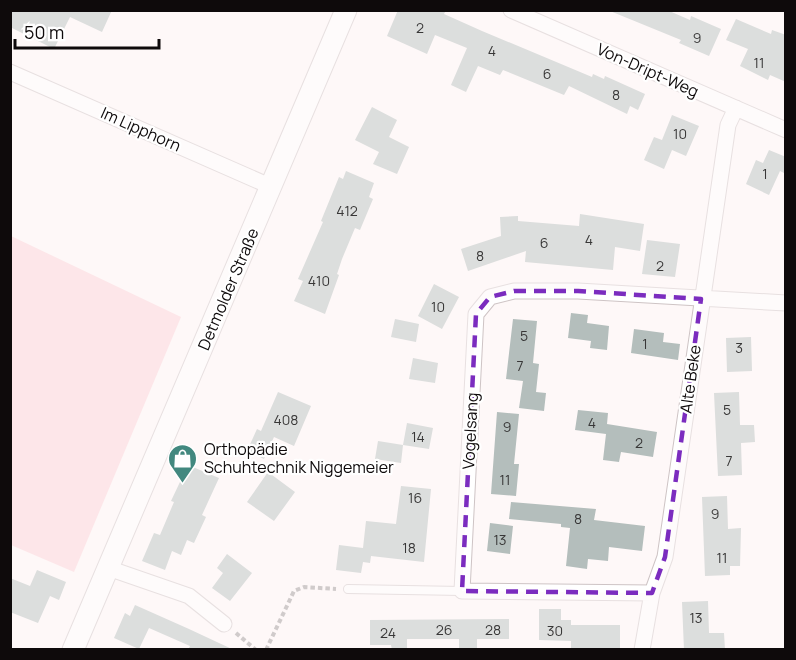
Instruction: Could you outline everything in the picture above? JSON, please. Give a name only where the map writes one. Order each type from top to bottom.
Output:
[{"type":"street","name":"Detmolder Straße","points":[[73,650],[346,10]]},
{"type":"street","name":"Von-Dript-Weg","points":[[511,10],[786,130]]},
{"type":"street","name":"Im Lipphorn","points":[[10,72],[272,187]]},
{"type":"street","name":"Alte Beke","points":[[642,650],[652,593],[666,556],[701,299],[728,125],[736,108]]},
{"type":"street","name":"Vogelsang","points":[[462,591],[476,314],[490,297],[514,291],[578,291],[786,303]]},
{"type":"street","points":[[108,568],[189,596],[224,624]]},
{"type":"street","points":[[462,591],[652,593]]},
{"type":"lane","points":[[348,589],[462,591]]},
{"type":"path","points":[[266,650],[294,591],[304,587],[348,589]]},
{"type":"path","points":[[224,624],[256,650]]},
{"type":"highlighted area","points":[[514,291],[578,291],[701,299],[665,557],[652,593],[462,591],[476,314],[490,297]]},
{"type":"shaded area","points":[[11,236],[181,317],[74,572],[11,545]]},
{"type":"building","points":[[10,10],[112,10],[102,32],[70,17],[54,49],[10,27]]},
{"type":"building","points":[[398,10],[446,10],[444,14],[482,31],[592,77],[593,74],[604,79],[605,76],[645,94],[638,110],[630,106],[627,114],[569,86],[564,95],[503,70],[500,75],[478,66],[466,92],[451,85],[467,48],[435,35],[427,54],[387,36]]},
{"type":"building","points":[[667,10],[690,20],[691,16],[721,29],[709,56],[679,43],[681,40],[610,11]]},
{"type":"building","points":[[736,19],[771,34],[772,30],[786,35],[786,82],[770,75],[768,80],[740,66],[748,49],[726,40]]},
{"type":"building","points":[[372,107],[397,120],[389,137],[409,147],[397,174],[373,164],[379,152],[355,140]]},
{"type":"building","points":[[672,115],[699,126],[686,156],[672,150],[664,169],[644,160],[654,137],[662,140]]},
{"type":"building","points":[[769,150],[786,157],[786,174],[780,171],[769,195],[746,184],[756,160],[763,163]]},
{"type":"building","points":[[346,171],[374,183],[369,197],[373,199],[360,230],[355,228],[342,259],[337,274],[339,275],[325,314],[294,301],[303,281],[298,279],[323,222],[321,221],[339,177],[343,179]]},
{"type":"building","points":[[580,214],[644,224],[640,251],[615,247],[613,270],[525,262],[526,251],[468,271],[461,249],[501,236],[500,217],[518,216],[518,221],[579,226]]},
{"type":"building","points":[[647,240],[680,244],[675,277],[642,274]]},
{"type":"building","points":[[434,284],[459,297],[442,329],[418,316]]},
{"type":"building","points":[[571,313],[588,315],[587,323],[609,326],[607,350],[590,348],[591,341],[568,338]]},
{"type":"building","points":[[395,319],[419,324],[416,342],[391,337]]},
{"type":"building","points":[[513,319],[537,321],[533,363],[539,364],[536,392],[546,393],[544,411],[519,408],[523,381],[506,379]]},
{"type":"building","points":[[634,329],[664,333],[663,342],[680,344],[678,360],[631,353]]},
{"type":"building","points":[[751,337],[752,371],[727,372],[726,338]]},
{"type":"building","points":[[413,358],[438,363],[435,383],[409,379]]},
{"type":"building","points":[[278,392],[311,406],[294,446],[274,437],[264,459],[247,451],[257,429],[261,431]]},
{"type":"building","points":[[739,392],[740,425],[754,425],[755,442],[741,443],[742,475],[718,476],[714,393]]},
{"type":"building","points":[[578,410],[608,413],[607,424],[657,432],[653,457],[621,452],[619,462],[603,460],[606,434],[575,430]]},
{"type":"building","points":[[497,412],[519,414],[514,464],[519,464],[516,496],[491,494]]},
{"type":"building","points":[[407,423],[433,428],[429,449],[403,445]]},
{"type":"building","points":[[378,441],[403,445],[401,463],[375,459]]},
{"type":"building","points":[[188,465],[219,478],[202,515],[206,517],[194,543],[187,540],[181,555],[172,551],[165,570],[142,561],[154,533],[160,535],[174,502],[171,501]]},
{"type":"building","points":[[268,472],[295,492],[274,521],[247,502]]},
{"type":"building","points":[[401,486],[431,489],[424,562],[371,556],[370,563],[363,562],[361,573],[336,570],[339,545],[363,548],[366,521],[396,524]]},
{"type":"building","points":[[727,496],[728,529],[741,528],[740,566],[730,566],[730,575],[705,576],[702,497]]},
{"type":"building","points":[[511,502],[596,509],[594,520],[645,526],[642,551],[609,547],[608,561],[588,559],[587,569],[566,566],[570,528],[561,527],[561,524],[509,519]]},
{"type":"building","points":[[490,523],[513,526],[510,554],[487,551]]},
{"type":"building","points":[[227,554],[252,573],[230,601],[212,588],[223,573],[217,568]]},
{"type":"building","points":[[37,570],[66,582],[59,600],[50,596],[38,623],[10,612],[10,578],[30,586]]},
{"type":"building","points":[[708,601],[709,633],[724,633],[725,650],[684,650],[682,602]]},
{"type":"building","points":[[135,605],[234,650],[188,650],[190,646],[149,628],[139,649],[114,638],[125,613],[130,616]]},
{"type":"building","points":[[539,609],[561,609],[561,620],[571,620],[571,625],[620,625],[620,649],[571,650],[571,641],[539,640]]},
{"type":"building","points":[[509,619],[509,639],[477,639],[477,650],[459,650],[459,639],[407,639],[407,650],[392,650],[391,645],[370,645],[370,620]]},
{"type":"place","name":"Orthopädie Schuhtechnik Niggemeier","points":[[183,484]]}]
